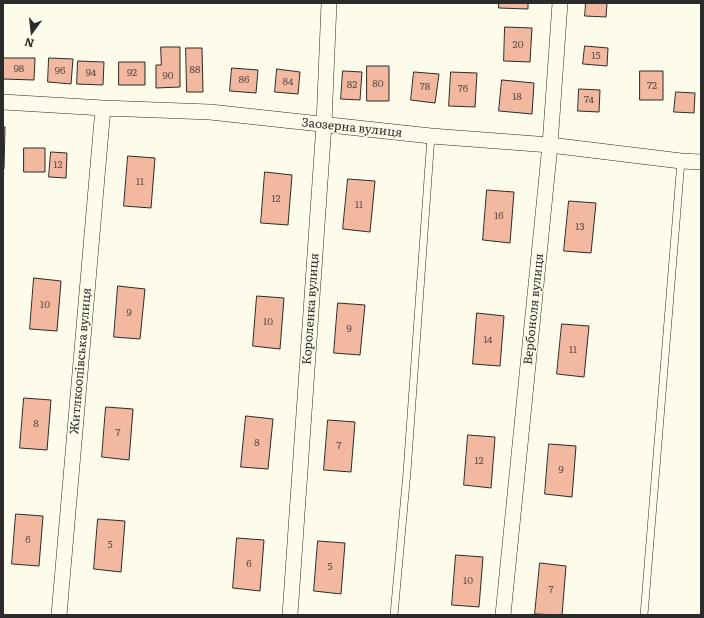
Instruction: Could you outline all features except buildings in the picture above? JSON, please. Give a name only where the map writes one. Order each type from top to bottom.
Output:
[{"type":"street","name":"Короленка вулиця","points":[[290,615],[324,124],[329,3]]},
{"type":"street","name":"Вербоноля вулиця","points":[[503,615],[550,145],[560,3]]},
{"type":"street","name":"Заозерна вулиця","points":[[3,102],[210,112],[431,136],[550,145],[681,161],[701,162]]},
{"type":"street","name":"Житлкоопівська вулиця","points":[[59,615],[103,108]]},
{"type":"lane","points":[[394,615],[407,464],[431,136]]},
{"type":"lane","points":[[644,615],[681,161]]}]
